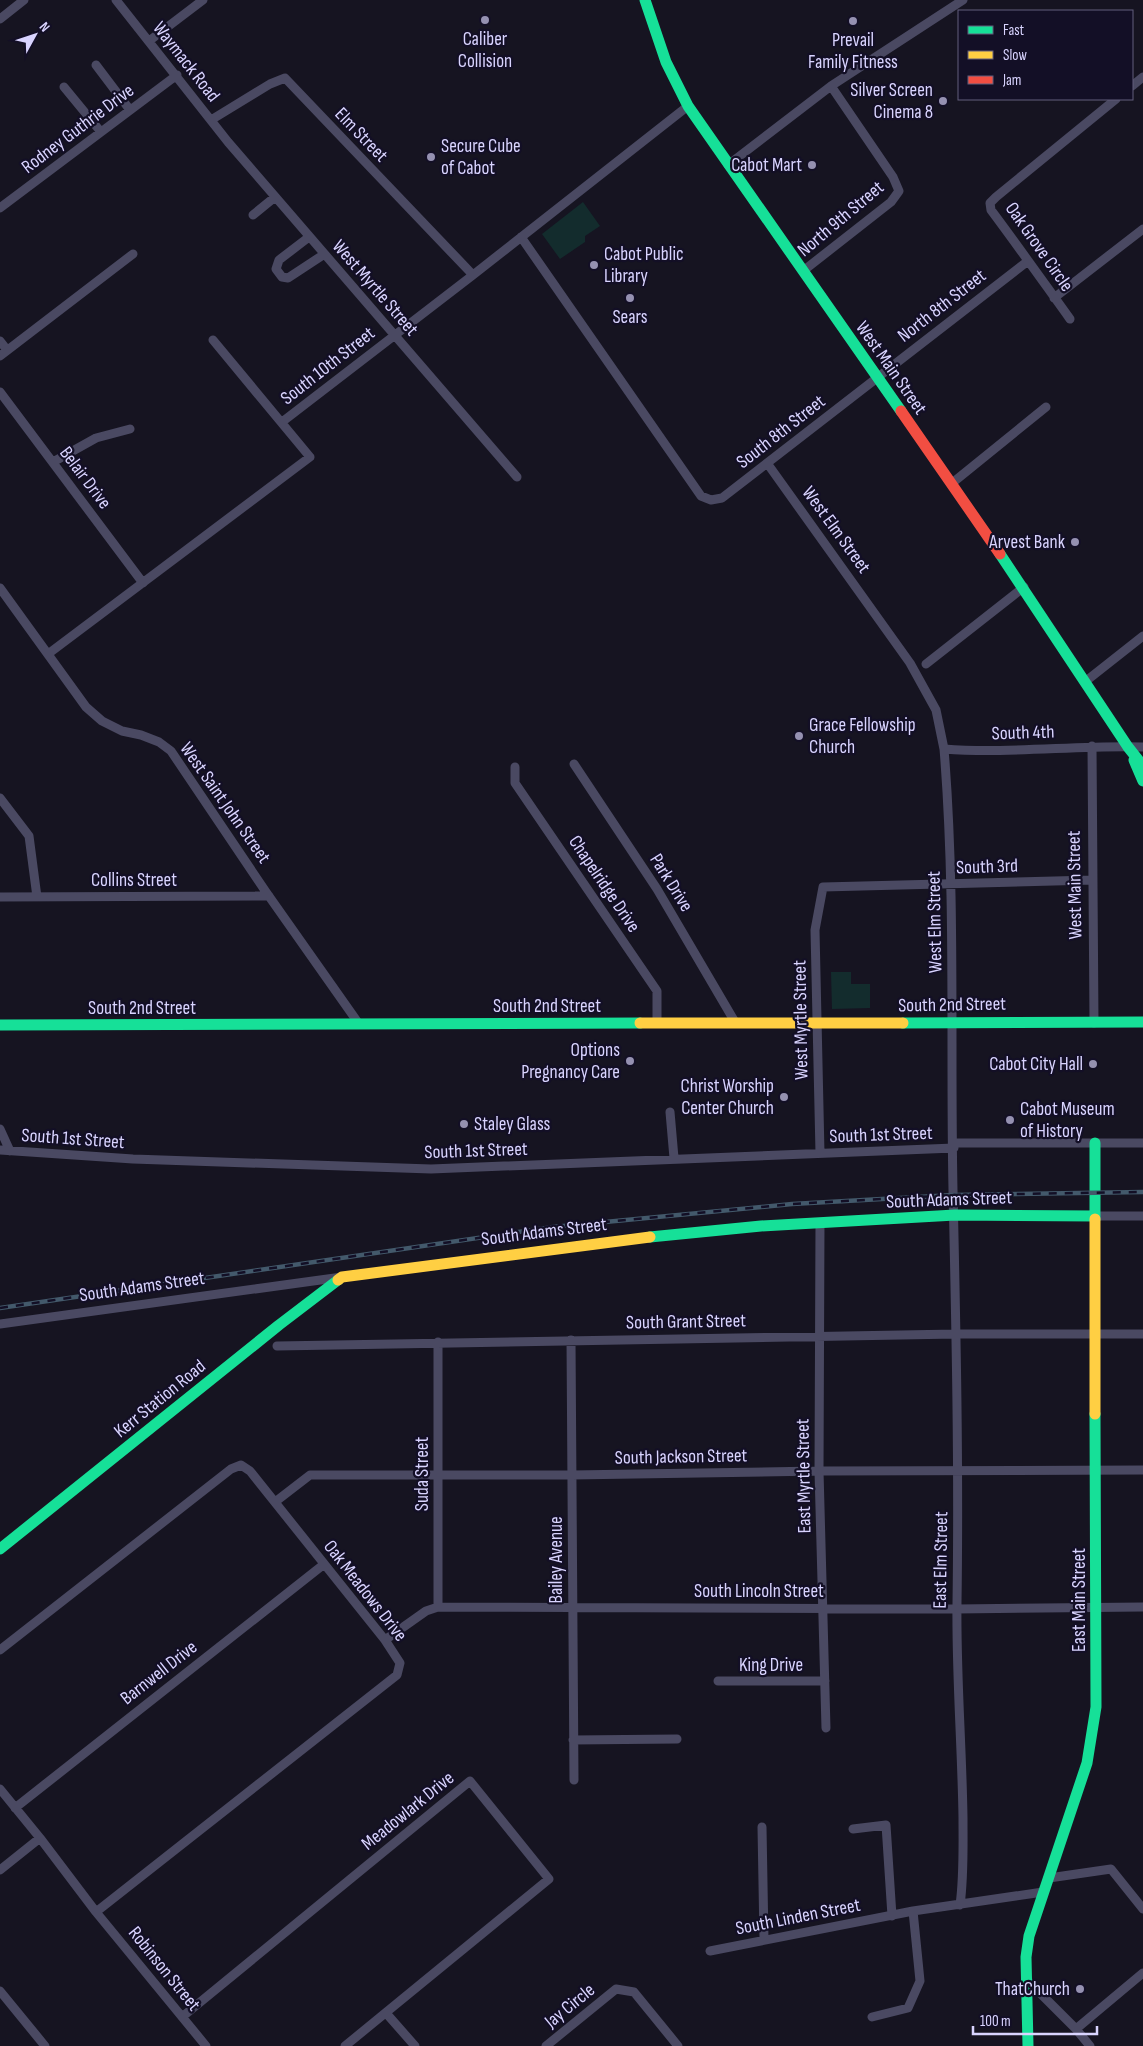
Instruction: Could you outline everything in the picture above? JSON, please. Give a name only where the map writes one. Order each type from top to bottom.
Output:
[{"type":"main road","name":"West Main Street","points":[[645,0],[665,60],[688,106],[1024,587],[1128,747],[1143,766]]},
{"type":"main road","name":"West Main Street","points":[[1128,747],[1143,781]]},
{"type":"main road","name":"South 2nd Street","points":[[0,1025],[1143,1022]]},
{"type":"main road","name":"East Main Street","points":[[1028,2046],[1026,1957],[1029,1936],[1087,1763],[1096,1706],[1095,1143]]},
{"type":"main road","name":"South Adams Street","points":[[342,1277],[626,1239],[761,1226],[955,1215],[1095,1216]]},
{"type":"main road","name":"Kerr Station Road","points":[[0,1550],[342,1277]]},
{"type":"street","points":[[0,19],[24,0]]},
{"type":"street","name":"Waymack Road","points":[[116,0],[211,120]]},
{"type":"street","points":[[149,41],[203,0]]},
{"type":"street","points":[[728,165],[831,86],[963,0]]},
{"type":"street","points":[[96,65],[130,110]]},
{"type":"street","name":"Rodney Guthrie Drive","points":[[0,208],[176,75]]},
{"type":"street","points":[[1133,85],[1143,77]]},
{"type":"street","name":"Elm Street","points":[[211,120],[270,84],[285,78],[473,275]]},
{"type":"street","name":"North 9th Street","points":[[803,271],[891,202],[899,191],[893,177],[831,86]]},
{"type":"street","points":[[64,87],[101,132]]},
{"type":"street","name":"Oak Grove Circle","points":[[1070,319],[1028,261],[1021,248],[991,210],[990,203],[1115,100]]},
{"type":"street","name":"South 10th Street","points":[[48,654],[310,457],[282,422],[688,106]]},
{"type":"street","name":"West Myrtle Street","points":[[211,120],[323,255],[517,477]]},
{"type":"street","points":[[252,215],[275,196]]},
{"type":"street","points":[[1054,298],[1143,230]]},
{"type":"street","points":[[309,237],[279,260],[276,270],[282,277],[288,278],[323,255]]},
{"type":"street","name":"South 8th Street","points":[[521,237],[701,496],[711,500],[722,498],[876,377]]},
{"type":"street","points":[[0,341],[4,353],[133,254]]},
{"type":"street","name":"North 8th Street","points":[[876,377],[1028,261]]},
{"type":"street","points":[[213,340],[282,422]]},
{"type":"street","name":"Belair Drive","points":[[0,392],[143,583]]},
{"type":"street","points":[[951,484],[1046,407]]},
{"type":"street","points":[[53,462],[96,438],[130,429]]},
{"type":"street","name":"West Elm Street","points":[[767,463],[910,663],[936,710],[944,749],[950,816],[955,1215]]},
{"type":"street","points":[[926,664],[1024,587]]},
{"type":"street","name":"West Saint John Street","points":[[0,588],[86,707],[102,721],[122,730],[159,742],[171,751],[269,896],[359,1024]]},
{"type":"street","points":[[1086,681],[1143,636]]},
{"type":"street","name":"South 4th","points":[[944,749],[968,751],[1092,746],[1143,747]]},
{"type":"street","name":"West Main Street","points":[[1092,746],[1094,1023]]},
{"type":"street","name":"Park Drive","points":[[574,764],[657,889],[735,1022]]},
{"type":"street","name":"Chapelridge Drive","points":[[516,767],[515,784],[657,992],[658,1022]]},
{"type":"street","points":[[0,798],[29,836],[36,897]]},
{"type":"street","name":"South 3rd","points":[[823,887],[1092,880]]},
{"type":"street","name":"West Myrtle Street","points":[[820,1153],[815,930],[823,887]]},
{"type":"street","name":"Collins Street","points":[[0,897],[269,896]]},
{"type":"street","points":[[670,1112],[674,1158]]},
{"type":"street","points":[[0,1129],[10,1151]]},
{"type":"street","name":"South 1st Street","points":[[0,1150],[133,1159],[431,1169],[674,1158],[746,1158],[954,1145],[1143,1143]]},
{"type":"street","name":"East Elm Street","points":[[955,1215],[958,1472],[957,1609],[963,1880],[960,1905]]},
{"type":"street","points":[[1095,1216],[1143,1216]]},
{"type":"street","name":"East Myrtle Street","points":[[820,1222],[819,1471],[826,1728]]},
{"type":"street","name":"South Adams Street","points":[[0,1324],[342,1277]]},
{"type":"street","name":"South Grant Street","points":[[277,1346],[956,1334],[1143,1334]]},
{"type":"street","name":"Bailey Avenue","points":[[571,1340],[574,1780]]},
{"type":"street","name":"Suda Street","points":[[438,1342],[438,1607]]},
{"type":"street","name":"Oak Meadows Drive","points":[[0,1650],[231,1469],[241,1465],[250,1471],[275,1502],[385,1640],[400,1663],[398,1675],[96,1912]]},
{"type":"street","name":"South Jackson Street","points":[[275,1502],[310,1475],[572,1475],[819,1471],[1143,1470]]},
{"type":"street","name":"Barnwell Drive","points":[[15,1808],[323,1564]]},
{"type":"street","name":"South Lincoln Street","points":[[385,1640],[426,1611],[438,1607],[572,1606],[957,1609],[1143,1607]]},
{"type":"street","name":"King Drive","points":[[718,1682],[825,1681]]},
{"type":"street","points":[[573,1740],[677,1739]]},
{"type":"street","name":"Meadowlark Drive","points":[[182,2017],[470,1781],[549,1879],[345,2046]]},
{"type":"street","points":[[0,1789],[96,1912]]},
{"type":"street","points":[[853,1829],[886,1825],[892,1916]]},
{"type":"street","points":[[762,1827],[764,1940]]},
{"type":"street","points":[[0,1870],[40,1838]]},
{"type":"street","points":[[1049,1878],[1111,1869],[1143,1909]]},
{"type":"street","name":"South Linden Street","points":[[710,1951],[913,1911],[1043,1892]]},
{"type":"street","points":[[872,2017],[908,2008],[920,1981],[913,1911]]},
{"type":"street","name":"Robinson Street","points":[[96,1912],[206,2046]]},
{"type":"street","points":[[1076,2029],[1143,1973]]},
{"type":"street","points":[[1026,1979],[1076,2029],[1090,2046]]},
{"type":"street","name":"Jay Circle","points":[[546,2046],[616,1989],[634,1992],[678,2046]]},
{"type":"street","points":[[0,1991],[44,2046]]},
{"type":"street","points":[[386,2013],[415,2046]]},
{"type":"green space","points":[[583,202],[600,226],[585,236],[585,242],[560,259],[542,234]]},
{"type":"green space","points":[[831,972],[851,972],[851,984],[870,984],[870,1008],[832,1009]]},
{"type":"railway","points":[[0,1308],[553,1227],[792,1204],[954,1195],[1143,1192]]},
{"type":"traffic: fast","points":[[645,0],[666,62],[688,106],[901,411]]},
{"type":"traffic: fast","points":[[1000,554],[1128,747],[1143,766]]},
{"type":"traffic: fast","points":[[1134,760],[1143,781]]},
{"type":"traffic: fast","points":[[903,1023],[1143,1022]]},
{"type":"traffic: fast","points":[[0,1025],[640,1023]]},
{"type":"traffic: fast","points":[[1095,1143],[1095,1219]]},
{"type":"traffic: fast","points":[[650,1237],[761,1226],[955,1215],[1095,1216]]},
{"type":"traffic: fast","points":[[0,1549],[279,1325],[338,1280]]},
{"type":"traffic: fast","points":[[1028,2046],[1026,1957],[1029,1936],[1087,1763],[1096,1707],[1095,1414]]},
{"type":"traffic: slow","points":[[640,1023],[903,1023]]},
{"type":"traffic: slow","points":[[1095,1219],[1095,1414]]},
{"type":"traffic: slow","points":[[338,1280],[342,1277],[650,1237]]},
{"type":"traffic: jam","points":[[901,411],[1000,554]]},
{"type":"place","name":"Caliber Collision","points":[[485,20]]},
{"type":"place","name":"Prevail Family Fitness","points":[[853,21]]},
{"type":"place","name":"Silver Screen Cinema 8","points":[[943,101]]},
{"type":"place","name":"Secure Cube of Cabot","points":[[431,157]]},
{"type":"place","name":"Cabot Mart","points":[[812,165]]},
{"type":"place","name":"Cabot Public Library","points":[[594,265]]},
{"type":"place","name":"Sears","points":[[630,298]]},
{"type":"place","name":"Arvest Bank","points":[[1075,542]]},
{"type":"place","name":"Grace Fellowship Church","points":[[799,736]]},
{"type":"place","name":"Options Pregnancy Care","points":[[630,1061]]},
{"type":"place","name":"Cabot City Hall","points":[[1093,1064]]},
{"type":"place","name":"Christ Worship Center Church","points":[[784,1097]]},
{"type":"place","name":"Cabot Museum of History","points":[[1010,1120]]},
{"type":"place","name":"Staley Glass","points":[[464,1124]]},
{"type":"place","name":"ThatChurch","points":[[1080,1989]]}]
